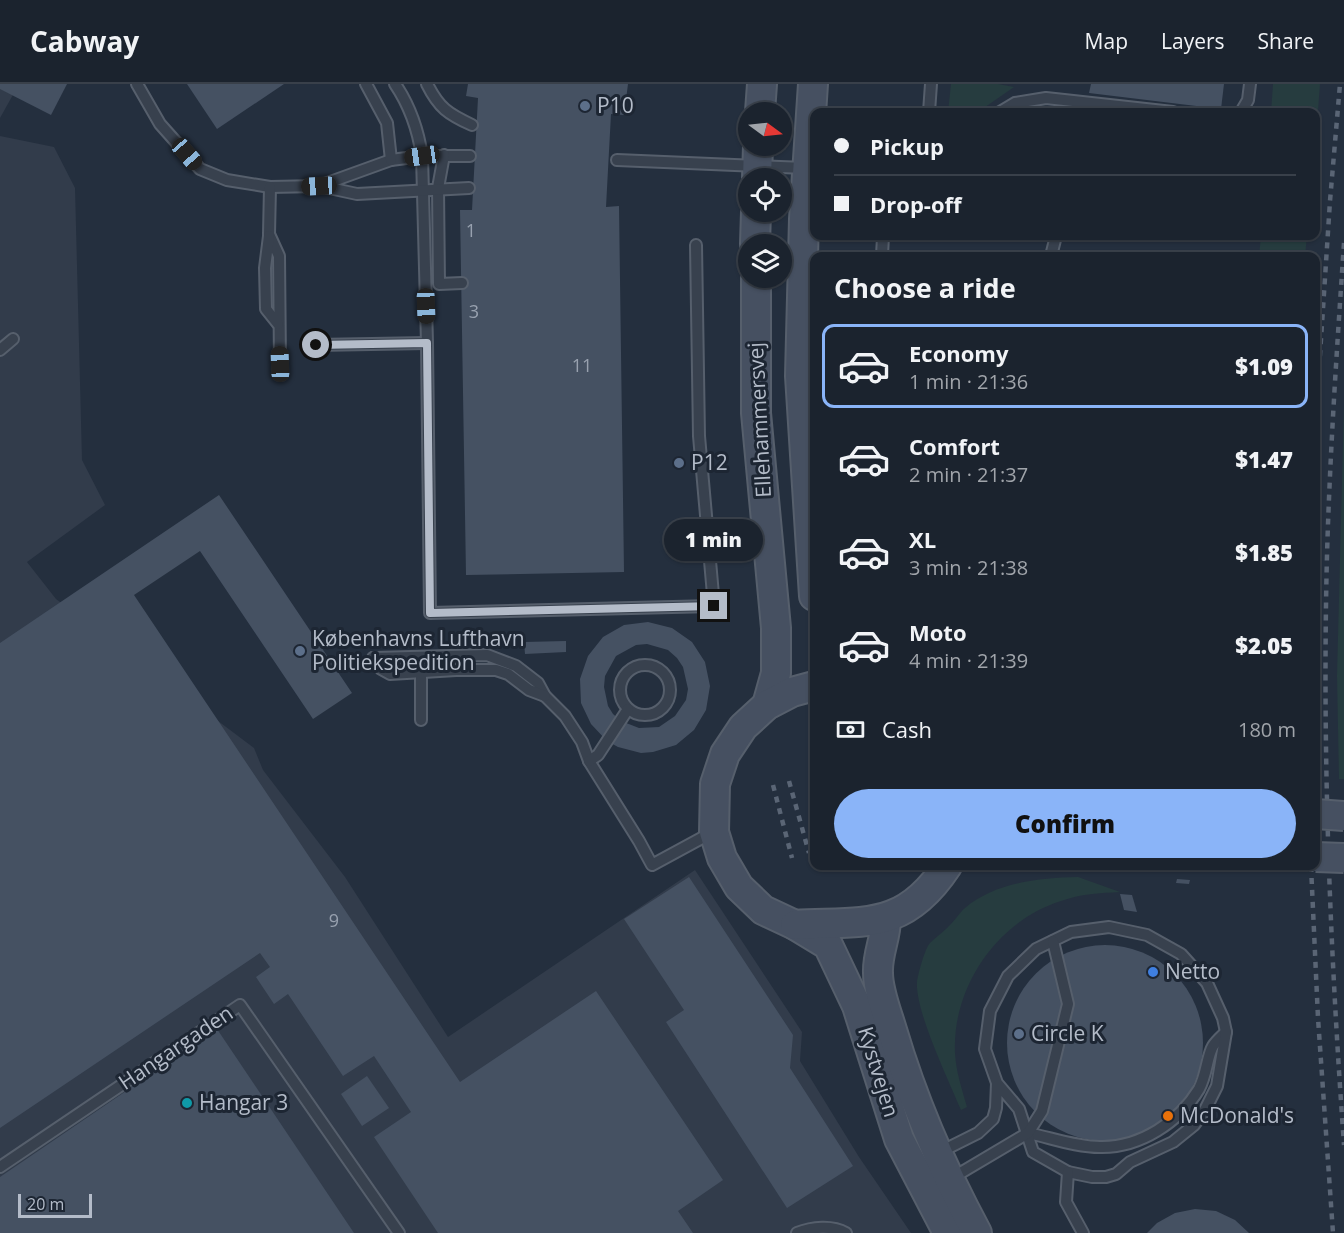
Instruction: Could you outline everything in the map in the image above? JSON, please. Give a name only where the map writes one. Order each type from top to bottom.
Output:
[{"type":"street","points":[[761,102],[762,84]]},
{"type":"street","name":"Ellehammersvej","points":[[813,84],[813,108]]},
{"type":"street","name":"Ellehammersvej","points":[[810,203],[800,376],[810,533]]},
{"type":"street","name":"Ellehammersvej","points":[[756,288],[756,413],[776,628],[776,673],[767,705]]},
{"type":"street","name":"Kystvejen","points":[[810,687],[792,692],[767,705],[743,727],[725,754],[715,784],[714,831],[722,858],[739,887],[763,910],[795,925],[828,945],[857,1006],[899,1139],[948,1233]]},
{"type":"street","points":[[1320,814],[1344,816]]},
{"type":"street","points":[[1320,857],[1344,858]]},
{"type":"street","points":[[795,925],[886,919],[910,907],[926,894],[943,870]]},
{"type":"street","name":"Kystvejen","points":[[886,919],[886,935],[879,955],[877,975],[905,1075],[942,1170],[977,1233]]},
{"type":"lane","points":[[136,84],[160,124],[200,169],[227,180],[270,187],[319,186],[357,194],[469,188]]},
{"type":"lane","points":[[366,84],[387,123],[391,160]]},
{"type":"lane","points":[[395,84],[405,100],[419,134],[422,156],[430,613],[714,606],[699,436],[696,244]]},
{"type":"lane","points":[[421,84],[450,115],[472,124]]},
{"type":"lane","points":[[427,84],[436,101]]},
{"type":"lane","points":[[929,108],[931,84]]},
{"type":"lane","points":[[1243,108],[1248,100],[1250,84]]},
{"type":"lane","points":[[1007,108],[1015,103],[1046,98],[1137,108]]},
{"type":"lane","points":[[444,155],[438,188],[439,284],[462,283]]},
{"type":"lane","points":[[319,186],[391,160],[422,156],[470,156]]},
{"type":"lane","points":[[617,160],[758,163],[810,168]]},
{"type":"lane","points":[[270,187],[269,234],[265,268],[266,309],[278,324],[280,364]]},
{"type":"lane","points":[[0,350],[13,339]]},
{"type":"lane","points":[[316,345],[427,343]]},
{"type":"lane","points":[[545,696],[529,690],[508,674],[496,670],[390,674],[381,669],[373,658],[487,655],[516,666],[538,683],[545,696],[582,742],[589,761],[652,865],[714,831]]},
{"type":"lane","points":[[638,666],[651,666],[662,672],[669,683],[669,696],[663,708],[652,715],[639,715],[628,708],[621,697],[621,684],[627,673],[638,666]]},
{"type":"lane","points":[[421,673],[421,720]]},
{"type":"lane","points":[[589,761],[598,755],[628,708]]},
{"type":"lane","points":[[1109,927],[1148,935],[1181,954],[1207,982],[1226,1032],[1217,1086],[1205,1110],[1194,1125],[1173,1142],[1130,1162],[1116,1174],[1092,1178],[1068,1172],[1033,1152],[1019,1109],[997,1083],[984,1049],[990,1011],[1008,976],[1036,949],[1071,932],[1109,927]]},
{"type":"lane","points":[[942,1170],[1028,1133],[1042,1111],[1068,1004],[1053,941]]},
{"type":"lane","name":"Hangargaden","points":[[0,1167],[240,1005],[399,1233]]},
{"type":"lane","points":[[1028,1133],[1095,1147],[1124,1144],[1150,1136],[1164,1127],[1197,1092],[1206,1076],[1212,1047],[1226,1032]]},
{"type":"lane","points":[[871,1051],[908,1129]]},
{"type":"lane","points":[[1206,1076],[1221,1064]]},
{"type":"lane","points":[[942,1170],[993,1119],[997,1083]]},
{"type":"lane","points":[[1068,1172],[1066,1202],[1083,1233]]},
{"type":"lane","points":[[797,1233],[820,1228],[838,1229],[846,1233]]},
{"type":"shaded area","points":[[0,84],[19,84],[0,118]]},
{"type":"shaded area","points":[[0,136],[54,147],[75,188],[82,460],[105,505],[27,562],[56,599],[254,748],[263,770],[345,877],[448,1037],[695,870],[802,1032],[800,1061],[859,1157],[911,1233],[0,1233]]},
{"type":"green space","points":[[951,84],[998,84],[1014,87],[984,108],[948,108]]},
{"type":"green space","points":[[1273,84],[1320,84],[1318,108],[1271,108]]},
{"type":"green space","points":[[1261,240],[1307,240],[1305,252],[1259,252]]},
{"type":"green space","points":[[1344,403],[1344,779],[1339,779],[1337,676]]},
{"type":"green space","points":[[1078,877],[1120,892],[1075,897],[1038,911],[1017,924],[999,940],[970,981],[961,1004],[956,1028],[955,1053],[967,1107],[961,1110],[921,1010],[917,982],[928,946],[950,926],[965,908],[990,892],[1034,880]]},
{"type":"building","points":[[0,84],[67,84],[51,115],[0,89]]},
{"type":"building","points":[[187,84],[284,84],[217,129]]},
{"type":"building","points":[[468,84],[628,84],[624,115],[611,114],[606,207],[619,206],[624,572],[466,575],[460,210],[472,210],[478,98],[466,96]]},
{"type":"building","points":[[1091,84],[1224,84],[1221,108],[1089,93]]},
{"type":"building","points":[[219,495],[352,693],[313,719],[200,551],[134,595],[460,1082],[596,991],[723,1180],[678,1211],[693,1233],[438,1233],[374,1137],[411,1112],[374,1056],[343,1076],[288,994],[274,1004],[256,977],[270,967],[260,953],[0,1128],[0,643]]},
{"type":"building","points":[[648,622],[672,628],[692,642],[705,662],[710,686],[706,710],[694,730],[676,745],[641,753],[618,747],[607,741],[591,724],[581,703],[580,679],[588,656],[603,637],[624,625]],"holes":[[[647,644],[668,650],[683,667],[688,689],[686,700],[675,716],[659,727],[639,728],[621,721],[608,706],[604,687],[605,676],[616,656],[636,645]]]},
{"type":"building","points":[[566,641],[566,652],[525,654],[524,642]]},
{"type":"building","points":[[689,877],[793,1035],[790,1068],[853,1166],[787,1208],[666,1022],[684,1010],[624,919]]},
{"type":"building","points":[[1177,879],[1190,880],[1189,884],[1176,883]]},
{"type":"building","points":[[1120,894],[1132,895],[1137,912],[1124,910]]},
{"type":"building","points":[[1105,945],[1133,949],[1151,957],[1167,967],[1181,981],[1199,1015],[1203,1043],[1199,1071],[1191,1089],[1181,1105],[1167,1119],[1133,1137],[1105,1141],[1077,1137],[1059,1129],[1043,1119],[1029,1105],[1011,1071],[1007,1043],[1011,1015],[1019,997],[1029,981],[1043,967],[1077,949]]},
{"type":"building","name":"Hangar 3","points":[[217,1029],[354,1233],[0,1233],[0,1177]]},
{"type":"building","points":[[367,1076],[389,1108],[362,1126],[341,1094]]},
{"type":"building","points":[[1195,1209],[1216,1211],[1235,1220],[1249,1233],[1147,1233],[1157,1223],[1175,1213]]},
{"type":"railway","points":[[1320,355],[1340,84]]},
{"type":"railway","points":[[1344,243],[1328,516],[1326,629],[1326,777],[1331,924],[1344,1145]]},
{"type":"railway","points":[[789,781],[809,853]]},
{"type":"railway","points":[[773,785],[792,858]]},
{"type":"railway","points":[[1311,870],[1318,1018],[1333,1233]]},
{"type":"place","name":"P10","points":[[585,106]]},
{"type":"place","name":"P12","points":[[679,463]]},
{"type":"place","name":"Københavns Lufthavn Politiekspedition","points":[[300,651]]},
{"type":"place","name":"Netto","points":[[1153,972]]},
{"type":"place","name":"Circle K","points":[[1019,1034]]},
{"type":"place","name":"Hangar 3","points":[[187,1103]]},
{"type":"place","name":"McDonald's","points":[[1168,1116]]},
{"type":"route","points":[[316,345],[427,343],[430,613],[714,606]]}]
